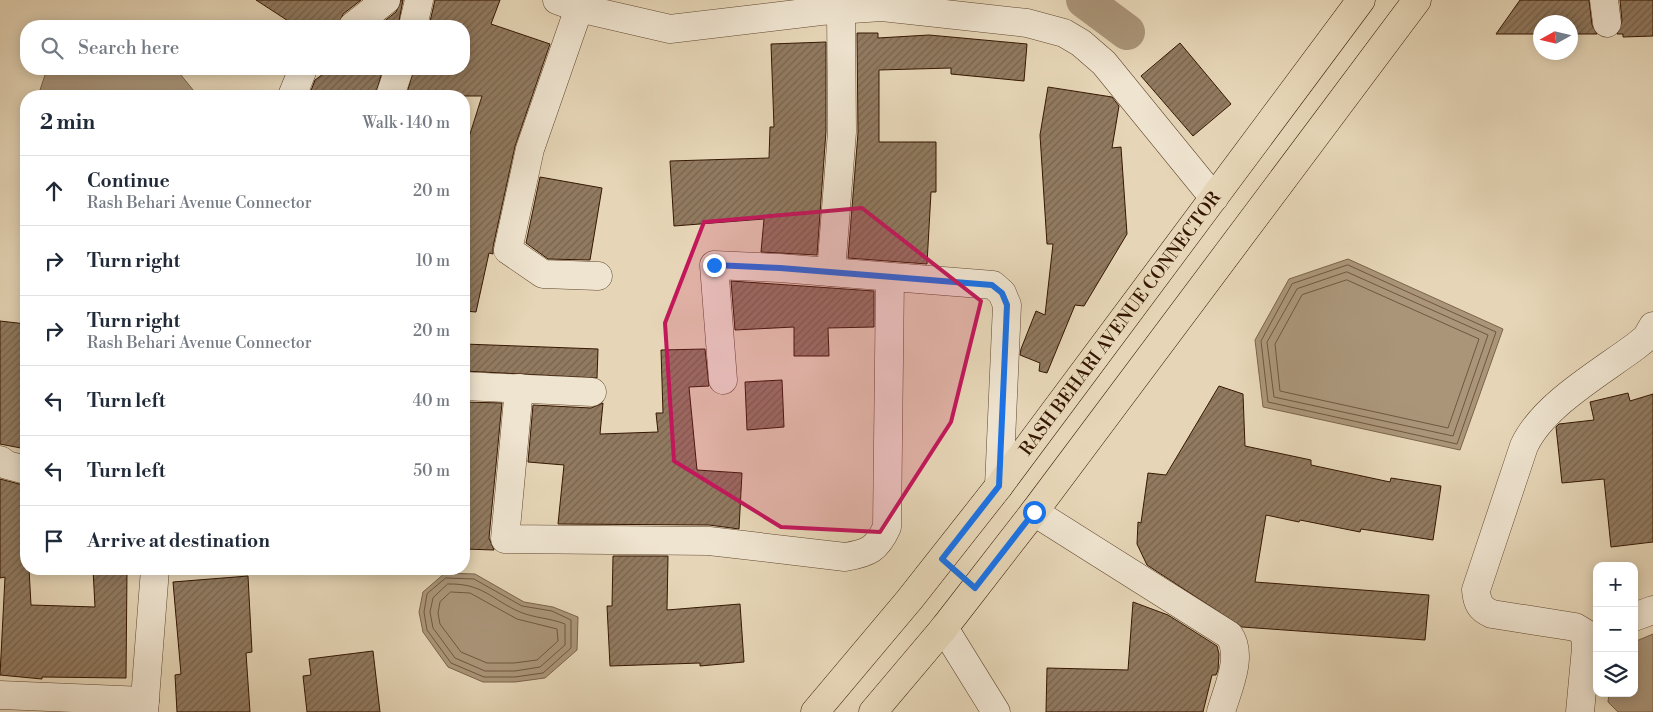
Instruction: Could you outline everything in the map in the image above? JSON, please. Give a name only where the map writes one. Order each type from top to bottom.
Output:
[{"type":"main road","name":"RASH BEHARI AVENUE CONNECTOR","points":[[815,712],[942,559],[999,486],[1362,0]]},
{"type":"main road","points":[[872,712],[944,628],[1034,512],[1417,0]]},
{"type":"main road","points":[[942,559],[975,588]]},
{"type":"street","points":[[361,20],[386,0]]},
{"type":"street","points":[[414,20],[419,0]]},
{"type":"street","points":[[598,276],[543,274],[508,250],[530,149],[568,4],[670,29],[842,10],[892,8],[1027,23],[1064,34],[1080,43],[1104,63],[1214,198]]},
{"type":"street","points":[[831,272],[842,132],[842,10]]},
{"type":"street","points":[[294,90],[301,75]]},
{"type":"street","points":[[392,90],[397,75]]},
{"type":"street","points":[[723,380],[714,265],[992,285],[1002,293],[1007,305],[999,486]]},
{"type":"street","points":[[518,388],[505,539],[709,541],[845,557],[861,554],[874,548],[887,526],[890,277]]},
{"type":"street","points":[[1580,712],[1586,648],[1591,631],[1492,614],[1483,610],[1477,601],[1476,590],[1531,430],[1547,412],[1646,338],[1653,326]]},
{"type":"street","points":[[470,386],[592,392]]},
{"type":"street","points":[[0,460],[7,465],[20,468]]},
{"type":"street","points":[[1034,512],[1230,635],[1234,642],[1236,655],[1221,712]]},
{"type":"street","points":[[0,695],[145,706],[155,575]]},
{"type":"street","points":[[1638,616],[1653,610]]},
{"type":"street","points":[[944,628],[996,712]]},
{"type":"highlighted area","points":[[862,208],[981,301],[951,422],[880,532],[781,527],[674,461],[665,323],[704,222]]},
{"type":"water","points":[[45,75],[181,75],[193,90],[40,90]]},
{"type":"water","points":[[1348,259],[1503,329],[1460,450],[1263,407],[1255,340],[1289,279]]},
{"type":"water","points":[[475,574],[524,602],[553,607],[578,617],[577,650],[545,678],[515,682],[483,682],[448,667],[423,632],[419,612],[423,592],[443,575]]},
{"type":"water","points":[[1653,634],[1653,712],[1618,712],[1608,702],[1609,697],[1638,697],[1638,640]]},
{"type":"building","points":[[256,0],[361,0],[343,14],[340,20],[287,20]]},
{"type":"building","points":[[401,0],[403,0],[399,20],[386,20],[396,12]]},
{"type":"building","points":[[435,0],[500,0],[491,24],[550,44],[515,146],[493,254],[489,253],[476,312],[470,312],[470,134],[482,96],[470,96],[470,90],[408,90],[412,75],[470,75],[470,20],[430,20]]},
{"type":"building","points":[[1520,0],[1589,0],[1592,25],[1597,34],[1578,34],[1578,15],[1533,15],[1533,34],[1496,34]]},
{"type":"building","points":[[1620,0],[1653,0],[1653,36],[1623,37],[1623,34],[1617,34],[1622,21]]},
{"type":"building","points":[[857,33],[878,33],[878,38],[929,35],[1027,44],[1024,81],[951,74],[951,68],[879,70],[879,142],[936,142],[936,192],[931,192],[927,264],[848,258],[858,133]]},
{"type":"building","points":[[826,42],[826,131],[817,255],[761,252],[764,219],[674,226],[670,161],[769,158],[770,127],[774,127],[771,44]]},
{"type":"building","points":[[1180,43],[1231,104],[1193,136],[1141,76]]},
{"type":"building","points":[[322,75],[381,75],[377,90],[311,90],[315,80]]},
{"type":"building","points":[[1048,87],[1112,97],[1119,106],[1112,148],[1121,147],[1127,234],[1084,306],[1075,305],[1047,373],[1039,371],[1040,363],[1020,355],[1036,311],[1045,315],[1053,244],[1047,244],[1040,135]]},
{"type":"building","points":[[540,177],[602,188],[590,260],[548,259],[526,243]]},
{"type":"building","points":[[731,281],[874,291],[874,327],[828,328],[829,356],[794,356],[794,327],[735,330]]},
{"type":"building","points":[[0,321],[20,323],[20,448],[0,444]]},
{"type":"building","points":[[470,344],[598,349],[597,378],[470,371]]},
{"type":"building","points":[[705,349],[709,386],[689,387],[697,470],[742,473],[739,529],[709,525],[558,524],[564,465],[528,462],[533,405],[591,408],[603,403],[600,434],[658,432],[656,413],[663,413],[661,350]]},
{"type":"building","points":[[782,380],[784,427],[747,430],[745,382]]},
{"type":"building","points":[[1219,386],[1243,394],[1245,446],[1311,460],[1311,465],[1390,482],[1391,478],[1441,486],[1433,540],[1361,529],[1360,532],[1266,515],[1255,582],[1429,595],[1425,640],[1242,627],[1147,565],[1137,544],[1138,522],[1141,523],[1148,473],[1166,475]]},
{"type":"building","points":[[1628,393],[1630,401],[1653,394],[1653,542],[1611,547],[1604,479],[1562,483],[1556,427],[1559,424],[1594,420],[1590,402]]},
{"type":"building","points":[[470,402],[502,403],[489,538],[494,550],[470,549]]},
{"type":"building","points":[[0,479],[20,484],[20,575],[29,575],[31,605],[95,607],[93,575],[127,575],[126,678],[42,677],[42,679],[0,675],[5,577],[0,578]]},
{"type":"building","points":[[613,556],[668,556],[667,610],[740,604],[744,662],[700,666],[700,663],[610,666],[607,606],[612,606]]},
{"type":"building","points":[[248,576],[252,652],[246,653],[250,712],[177,712],[175,675],[181,674],[173,582]]},
{"type":"building","points":[[1133,602],[1168,615],[1217,646],[1219,654],[1218,670],[1216,675],[1212,675],[1203,712],[1046,712],[1047,668],[1128,670]]},
{"type":"building","points":[[373,651],[380,712],[307,712],[303,676],[311,675],[309,659]]},
{"type":"waterway","points":[[1084,0],[1127,32]]},
{"type":"route","points":[[714,265],[780,268],[992,285],[1002,293],[1007,305],[999,486],[942,559],[975,588],[1034,512]]}]
